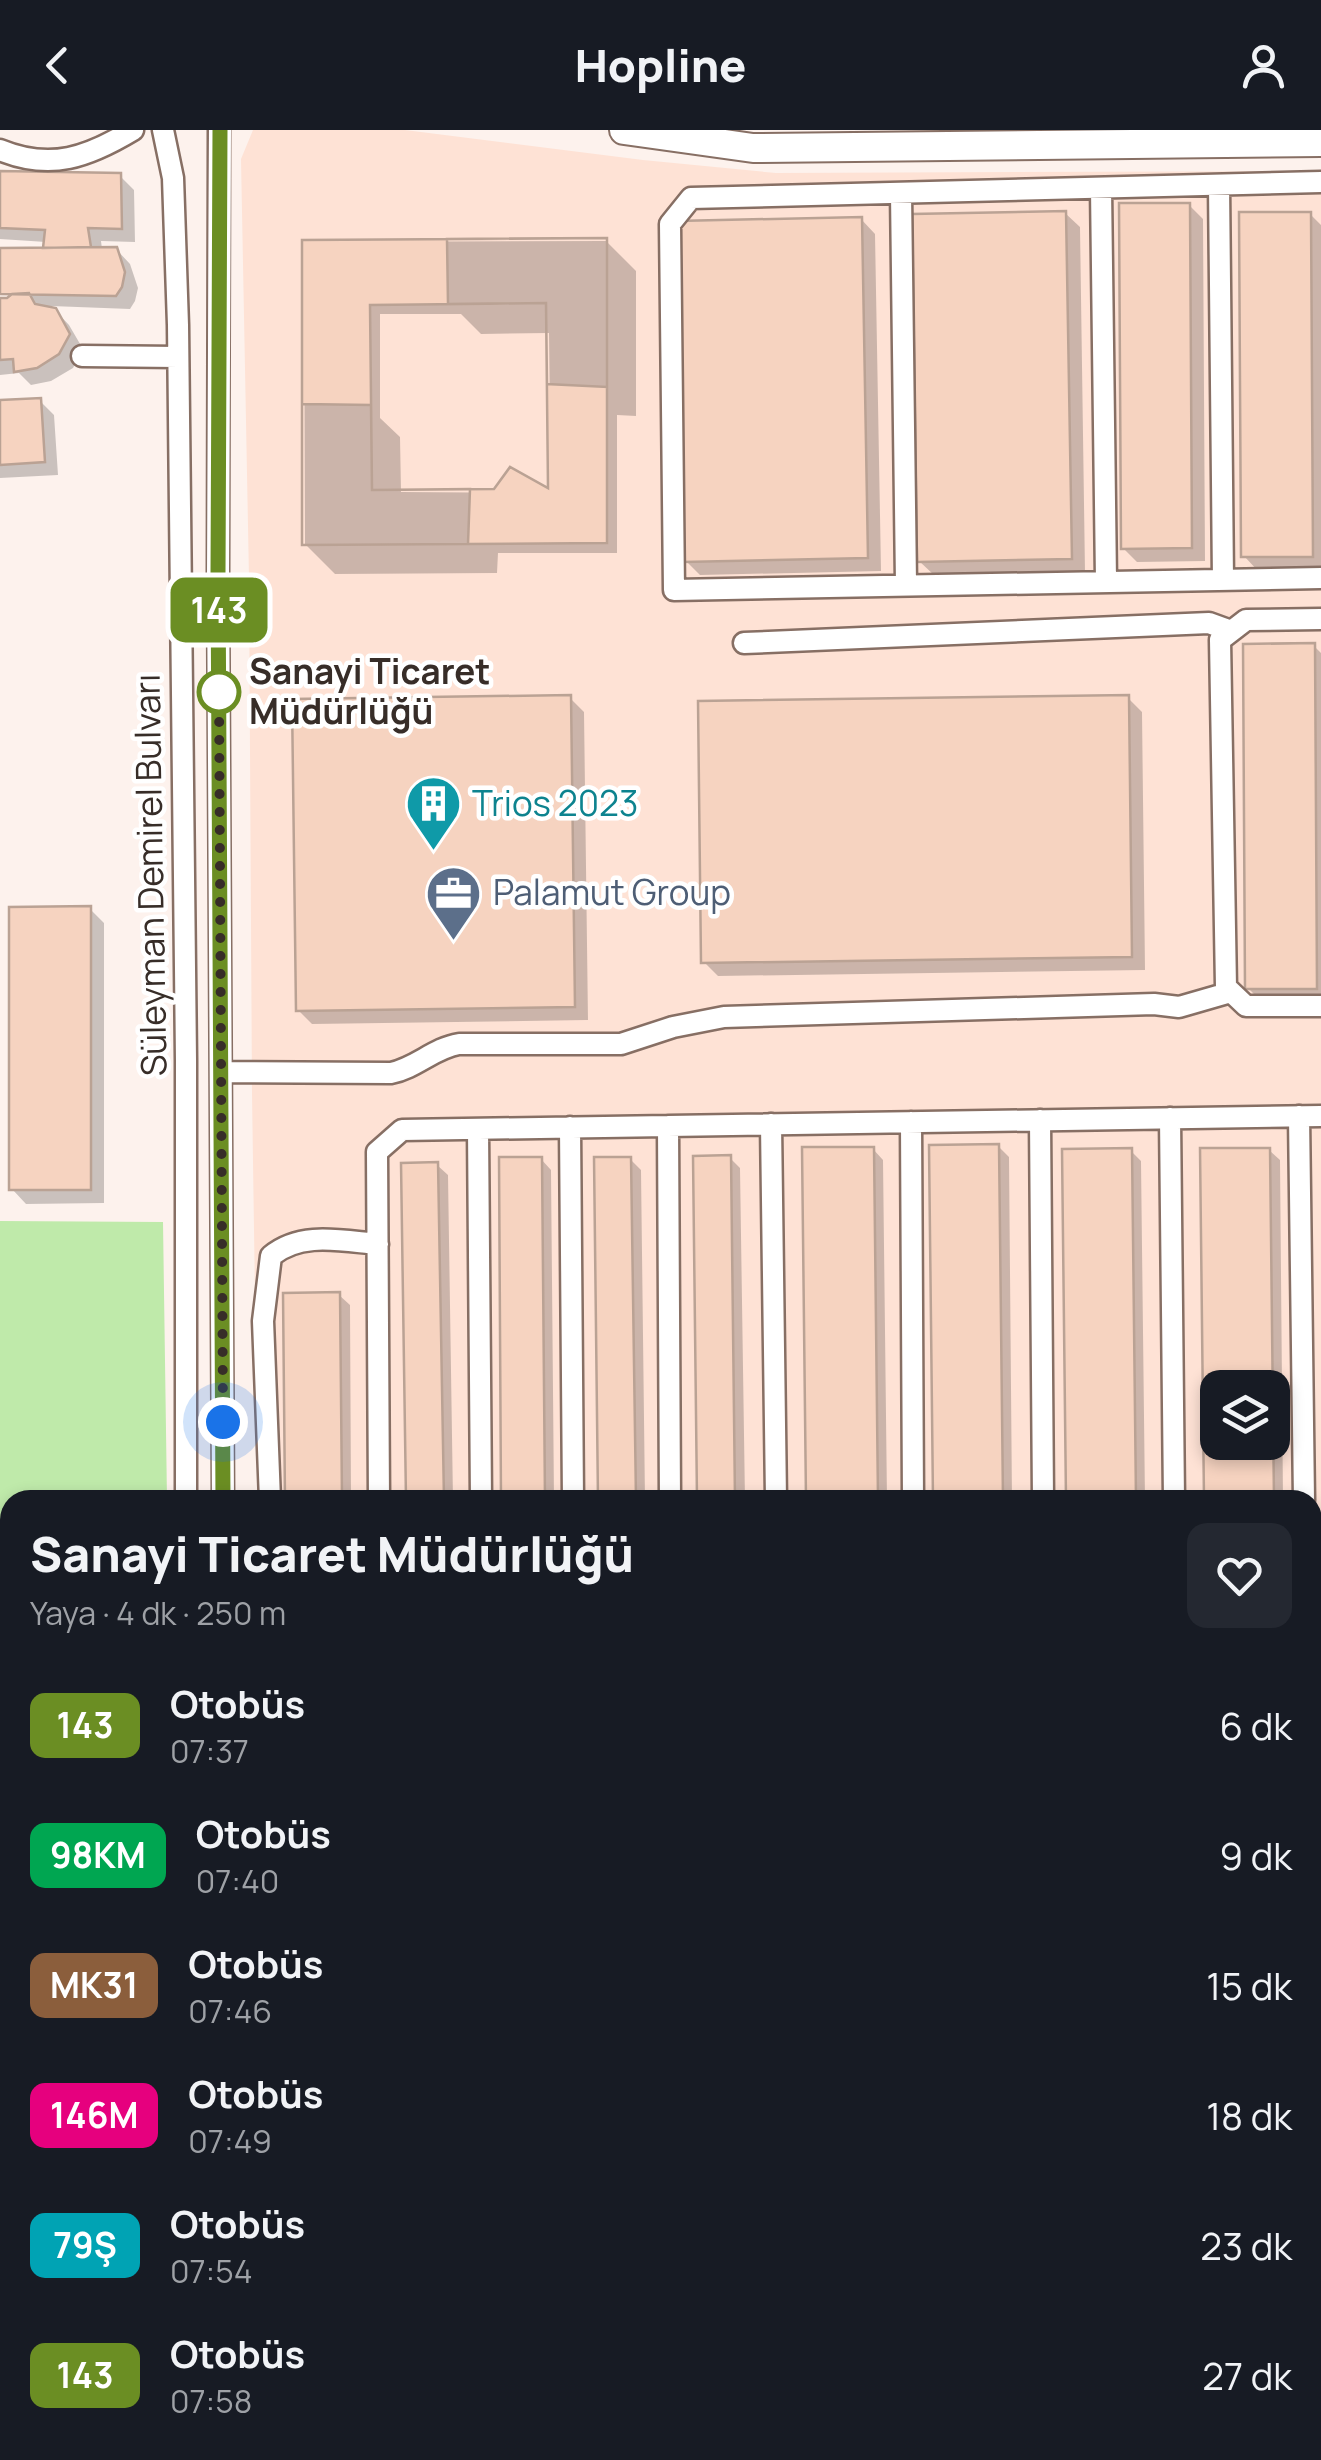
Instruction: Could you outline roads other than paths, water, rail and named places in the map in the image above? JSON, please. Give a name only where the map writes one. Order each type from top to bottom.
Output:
[{"type":"main road","points":[[624,130],[753,148],[1321,142]]},
{"type":"street","points":[[0,150],[48,162],[81,156],[133,130]]},
{"type":"street","name":"Süleyman Demirel Bulvarı","points":[[163,130],[174,178],[178,357],[186,1060],[186,1490]]},
{"type":"street","name":"Süleyman Demirel Bulvarı","points":[[220,130],[218,594],[223,1490]]},
{"type":"street","points":[[1321,182],[690,198],[670,224],[674,590],[1321,578]]},
{"type":"street","points":[[1219,185],[1223,580]]},
{"type":"street","points":[[1102,188],[1106,582]]},
{"type":"street","points":[[900,192],[906,584]]},
{"type":"street","points":[[82,356],[178,357]]},
{"type":"street","points":[[1321,618],[1246,620],[1220,640],[1226,987],[1246,1006],[1321,1006]]},
{"type":"street","points":[[744,643],[1209,623],[1231,632]]},
{"type":"street","points":[[221,1072],[390,1073],[410,1068],[448,1046],[459,1044],[621,1044],[672,1027],[724,1017],[1154,1004],[1178,1007],[1232,992]]},
{"type":"street","points":[[1299,1116],[1304,1490]]},
{"type":"street","points":[[379,1490],[377,1152],[402,1130],[1321,1116]]},
{"type":"street","points":[[1170,1118],[1174,1490]]},
{"type":"street","points":[[1040,1120],[1043,1490]]},
{"type":"street","points":[[911,1122],[914,1490]]},
{"type":"street","points":[[772,1124],[776,1490]]},
{"type":"street","points":[[668,1126],[670,1490]]},
{"type":"street","points":[[570,1127],[574,1490]]},
{"type":"street","points":[[478,1128],[481,1490]]},
{"type":"street","points":[[270,1490],[263,1322],[271,1256],[307,1239],[378,1244]]},
{"type":"place","name":"Sanayi Ticaret Müdürlüğü","points":[[219,692]]},
{"type":"place","name":"Trios 2023","points":[[433,853]]},
{"type":"place","name":"Palamut Group","points":[[454,942]]}]
